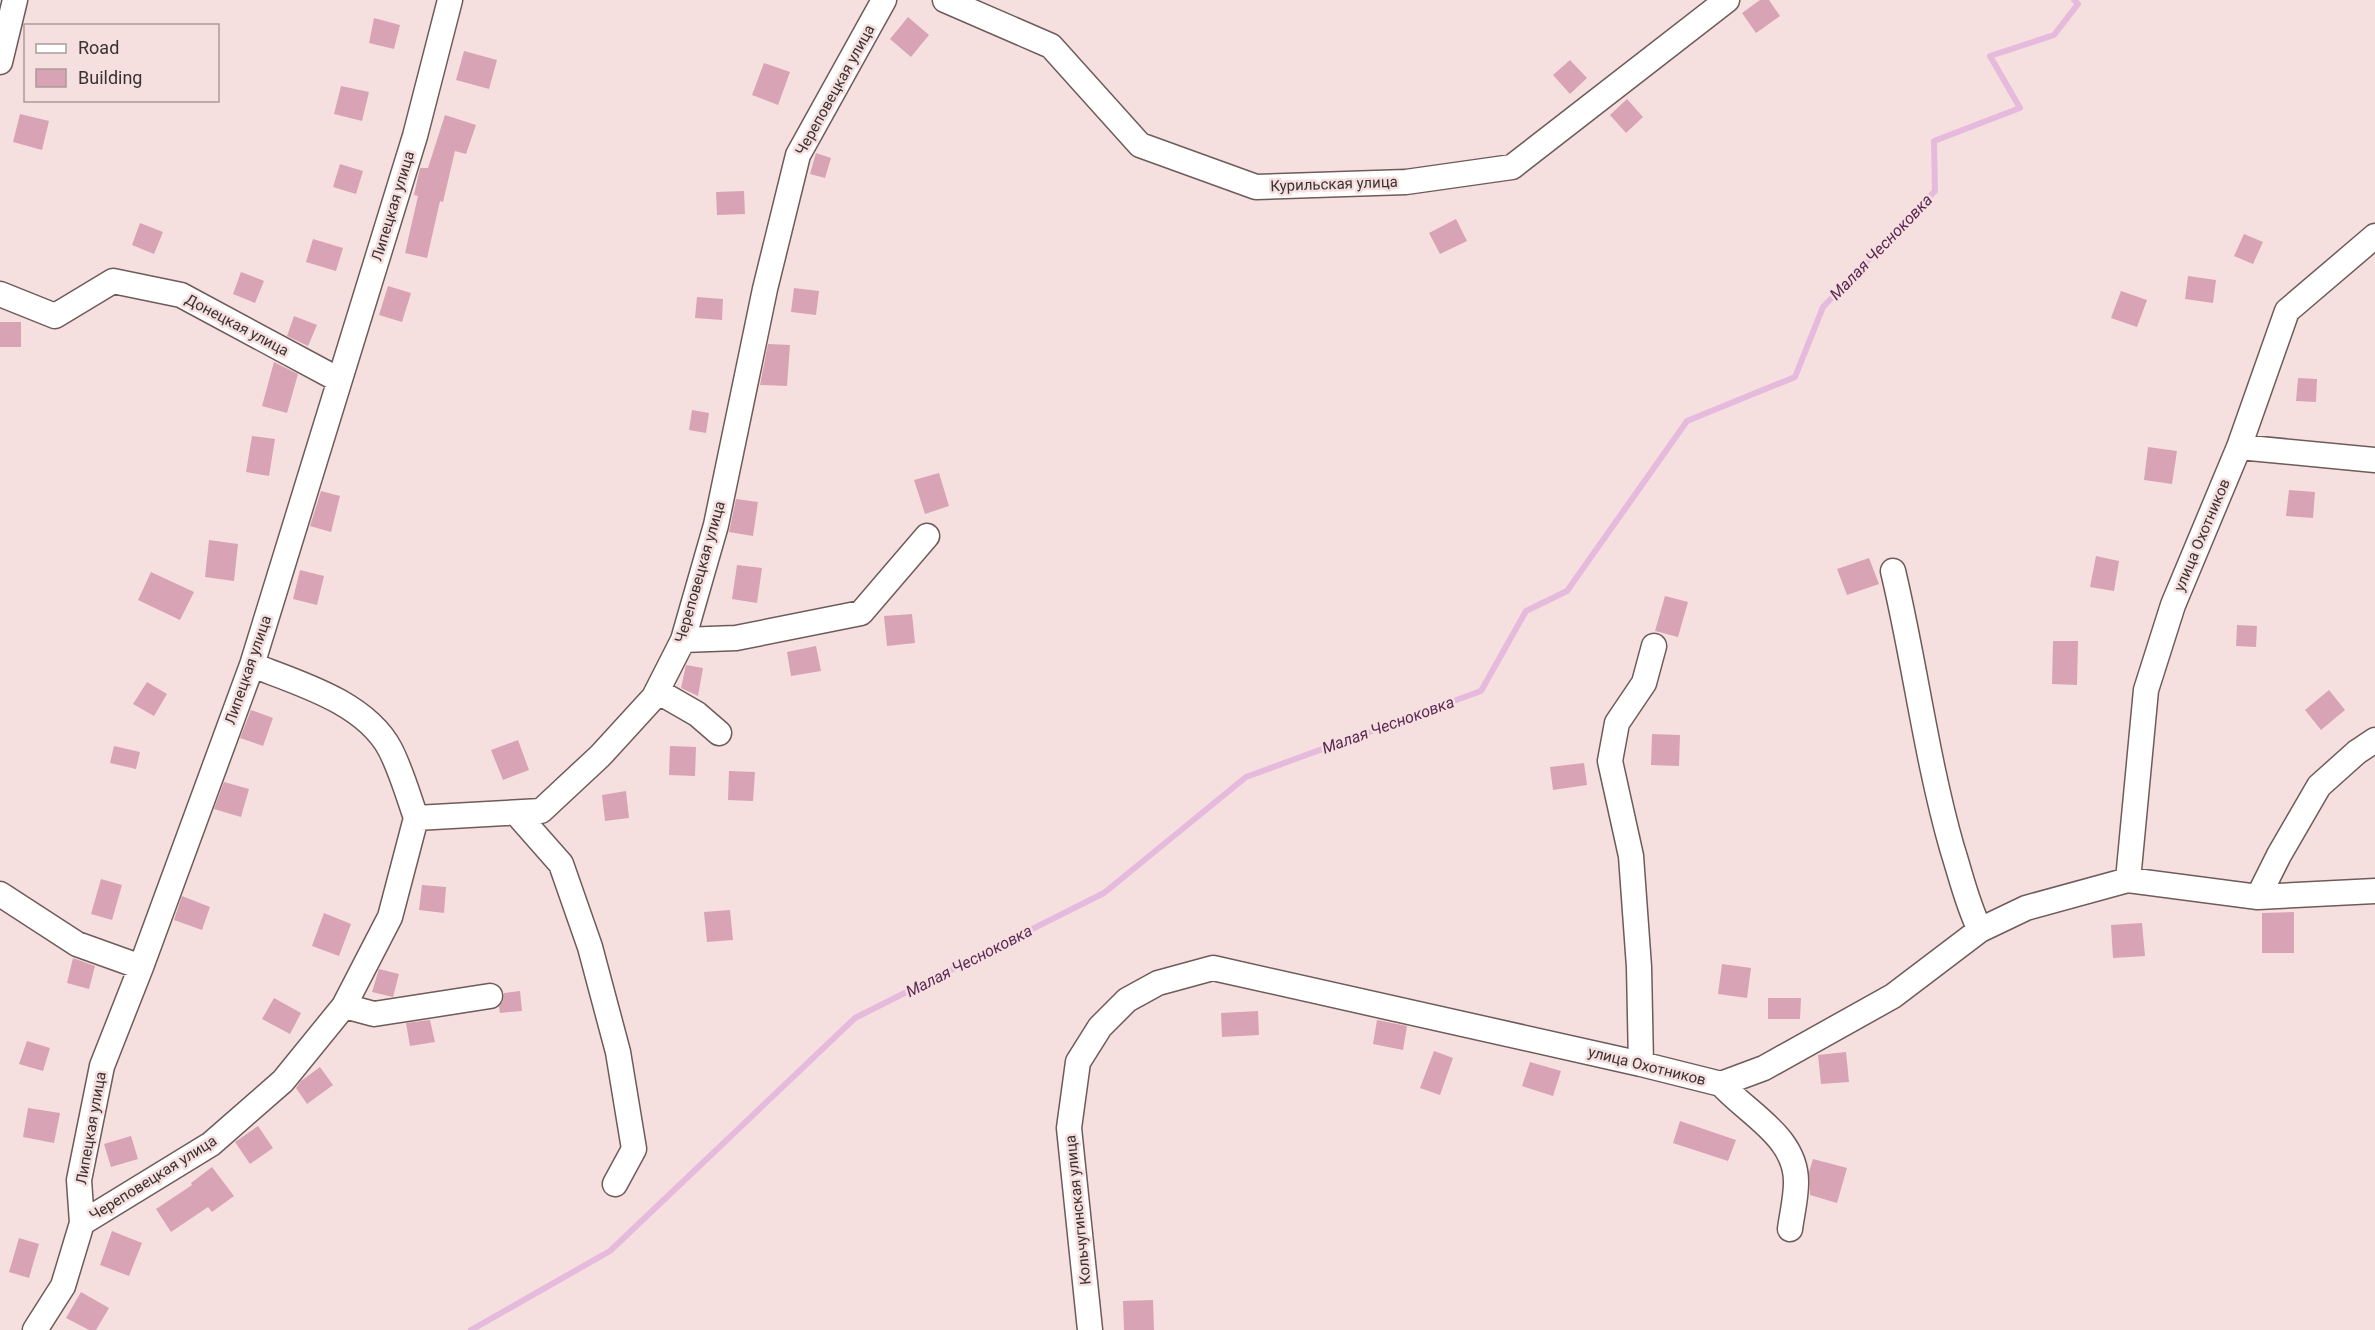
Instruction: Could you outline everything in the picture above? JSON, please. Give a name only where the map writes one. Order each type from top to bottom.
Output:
[{"type":"street","points":[[0,62],[15,0]]},
{"type":"street","name":"Липецкая улица","points":[[35,1330],[63,1286],[82,1223],[79,1180],[102,1066],[141,967],[252,665],[415,136],[450,0]]},
{"type":"street","name":"Череповецкая улица","points":[[82,1223],[211,1144],[283,1081],[344,1006],[390,918],[416,818],[541,811],[600,756],[654,697],[683,640],[716,525],[765,289],[798,155],[884,0]]},
{"type":"street","name":"Курильская улица","points":[[945,0],[1051,46],[1140,145],[1256,187],[1406,182],[1512,167],[1727,0]]},
{"type":"street","name":"улица Охотников","points":[[2128,880],[2146,690],[2173,605],[2239,447],[2287,311],[2375,236]]},
{"type":"street","name":"Донецкая улица","points":[[0,294],[56,316],[113,281],[181,295],[339,380]]},
{"type":"street","points":[[2239,447],[2375,460]]},
{"type":"street","points":[[683,640],[736,638],[861,613],[927,536]]},
{"type":"street","points":[[1893,571],[1940,803],[1970,911],[1980,930]]},
{"type":"street","points":[[1641,1064],[1639,967],[1631,856],[1610,761],[1617,723],[1644,683],[1654,645]]},
{"type":"street","points":[[252,665],[333,697],[369,723],[389,748],[416,818]]},
{"type":"street","points":[[657,692],[697,714],[719,733]]},
{"type":"street","points":[[2258,897],[2279,855],[2319,786],[2375,740]]},
{"type":"street","points":[[516,813],[561,864],[590,947],[618,1052],[634,1149],[615,1184]]},
{"type":"street","name":"улица Охотников","points":[[1128,1000],[1158,983],[1214,968],[1641,1064],[1720,1084],[1764,1068],[1893,996],[1980,930],[2026,908],[2128,880],[2258,897],[2375,891]]},
{"type":"street","points":[[0,894],[77,944],[141,967]]},
{"type":"street","points":[[344,1006],[374,1014],[490,996]]},
{"type":"street","name":"Кольчугинская улица","points":[[1090,1330],[1069,1128],[1078,1062],[1100,1027],[1128,1000]]},
{"type":"street","points":[[1720,1084],[1737,1102],[1772,1130],[1789,1150],[1797,1182],[1790,1229]]},
{"type":"building","points":[[1760,0],[1769,0],[1780,16],[1756,33],[1742,13]]},
{"type":"building","points":[[908,17],[929,35],[911,57],[890,39]]},
{"type":"building","points":[[374,18],[400,25],[394,49],[369,43]]},
{"type":"building","points":[[464,51],[497,60],[489,89],[456,80]]},
{"type":"building","points":[[1570,60],[1587,78],[1570,94],[1553,75]]},
{"type":"building","points":[[764,63],[790,72],[778,105],[752,95]]},
{"type":"building","points":[[341,86],[369,92],[362,121],[334,114]]},
{"type":"building","points":[[1627,99],[1643,117],[1626,133],[1610,115]]},
{"type":"building","points":[[20,114],[49,121],[42,150],[13,142]]},
{"type":"building","points":[[445,115],[476,125],[466,154],[455,151],[443,202],[440,201],[427,258],[405,253],[418,196],[414,195],[420,168],[428,168]]},
{"type":"building","points":[[816,153],[831,158],[825,178],[810,174]]},
{"type":"building","points":[[340,164],[363,171],[356,194],[333,187]]},
{"type":"building","points":[[744,191],[745,214],[717,215],[716,192]]},
{"type":"building","points":[[1456,219],[1467,241],[1440,254],[1429,233]]},
{"type":"building","points":[[140,223],[163,232],[154,254],[132,245]]},
{"type":"building","points":[[2244,234],[2263,242],[2253,264],[2234,256]]},
{"type":"building","points":[[313,239],[343,248],[336,271],[306,262]]},
{"type":"building","points":[[241,272],[264,281],[255,303],[233,294]]},
{"type":"building","points":[[2188,276],[2216,280],[2213,303],[2185,299]]},
{"type":"building","points":[[388,286],[411,293],[402,322],[379,315]]},
{"type":"building","points":[[794,288],[819,291],[816,315],[791,312]]},
{"type":"building","points":[[2121,291],[2147,300],[2137,327],[2111,318]]},
{"type":"building","points":[[697,297],[723,299],[722,320],[695,318]]},
{"type":"building","points":[[294,316],[317,325],[308,346],[287,336]]},
{"type":"building","points":[[0,322],[21,322],[21,347],[0,347]]},
{"type":"building","points":[[768,344],[790,345],[787,386],[760,385]]},
{"type":"building","points":[[274,362],[298,374],[287,413],[262,406]]},
{"type":"building","points":[[2298,378],[2317,379],[2316,402],[2296,401]]},
{"type":"building","points":[[692,410],[709,413],[706,433],[689,430]]},
{"type":"building","points":[[252,436],[275,439],[269,476],[246,472]]},
{"type":"building","points":[[2148,447],[2177,451],[2172,484],[2144,480]]},
{"type":"building","points":[[939,473],[949,506],[925,514],[914,480]]},
{"type":"building","points":[[2289,490],[2315,492],[2313,518],[2286,516]]},
{"type":"building","points":[[321,491],[340,496],[331,532],[310,526]]},
{"type":"building","points":[[736,499],[758,502],[753,536],[729,532]]},
{"type":"building","points":[[209,540],[238,544],[234,581],[205,577]]},
{"type":"building","points":[[2096,556],[2119,561],[2114,591],[2090,587]]},
{"type":"building","points":[[1869,558],[1879,584],[1847,595],[1837,569]]},
{"type":"building","points":[[737,565],[762,568],[757,603],[732,599]]},
{"type":"building","points":[[300,570],[324,576],[317,605],[293,599]]},
{"type":"building","points":[[151,572],[194,592],[180,620],[138,600]]},
{"type":"building","points":[[1665,596],[1688,602],[1678,637],[1655,631]]},
{"type":"building","points":[[912,614],[915,643],[887,646],[884,616]]},
{"type":"building","points":[[2237,625],[2257,626],[2256,647],[2236,646]]},
{"type":"building","points":[[2053,641],[2078,641],[2077,685],[2052,684]]},
{"type":"building","points":[[816,646],[821,671],[791,676],[787,652]]},
{"type":"building","points":[[686,665],[703,668],[698,696],[681,688]]},
{"type":"building","points":[[147,682],[167,694],[154,716],[133,704]]},
{"type":"building","points":[[2329,690],[2345,710],[2321,730],[2305,710]]},
{"type":"building","points":[[251,710],[273,718],[263,746],[240,738]]},
{"type":"building","points":[[1652,734],[1680,735],[1679,766],[1651,765]]},
{"type":"building","points":[[518,740],[529,770],[503,780],[491,750]]},
{"type":"building","points":[[114,746],[140,752],[136,769],[110,763]]},
{"type":"building","points":[[670,746],[696,747],[695,776],[669,775]]},
{"type":"building","points":[[1584,763],[1587,785],[1553,790],[1550,767]]},
{"type":"building","points":[[729,771],[755,772],[753,801],[728,800]]},
{"type":"building","points":[[224,782],[249,789],[241,817],[214,809]]},
{"type":"building","points":[[626,791],[629,818],[605,821],[602,795]]},
{"type":"building","points":[[101,879],[122,885],[112,920],[91,914]]},
{"type":"building","points":[[422,885],[446,887],[444,913],[419,910]]},
{"type":"building","points":[[182,896],[210,907],[202,930],[174,920]]},
{"type":"building","points":[[730,910],[733,940],[707,942],[704,912]]},
{"type":"building","points":[[2294,912],[2294,953],[2262,953],[2262,913]]},
{"type":"building","points":[[324,913],[351,924],[339,956],[312,946]]},
{"type":"building","points":[[2142,923],[2145,956],[2113,958],[2111,925]]},
{"type":"building","points":[[73,958],[95,966],[89,989],[67,983]]},
{"type":"building","points":[[1722,964],[1751,968],[1747,998],[1718,994]]},
{"type":"building","points":[[379,969],[399,974],[393,997],[372,992]]},
{"type":"building","points":[[520,991],[522,1011],[500,1013],[499,1007],[504,993]]},
{"type":"building","points":[[274,998],[301,1013],[290,1034],[262,1019]]},
{"type":"building","points":[[1768,998],[1801,998],[1800,1019],[1768,1019]]},
{"type":"building","points":[[1258,1011],[1259,1035],[1222,1037],[1221,1013]]},
{"type":"building","points":[[430,1020],[435,1042],[410,1046],[406,1023]]},
{"type":"building","points":[[1377,1020],[1407,1026],[1403,1050],[1373,1044]]},
{"type":"building","points":[[27,1041],[50,1048],[43,1071],[19,1064]]},
{"type":"building","points":[[1434,1051],[1453,1058],[1440,1095],[1420,1088]]},
{"type":"building","points":[[1846,1052],[1849,1082],[1821,1084],[1818,1055]]},
{"type":"building","points":[[1530,1062],[1561,1071],[1553,1096],[1522,1086]]},
{"type":"building","points":[[320,1067],[333,1085],[307,1104],[296,1088],[301,1081]]},
{"type":"building","points":[[28,1108],[60,1113],[54,1143],[23,1137]]},
{"type":"building","points":[[1680,1121],[1736,1140],[1728,1161],[1673,1143]]},
{"type":"building","points":[[258,1126],[273,1148],[250,1164],[235,1142]]},
{"type":"building","points":[[131,1136],[138,1159],[111,1167],[104,1144]]},
{"type":"building","points":[[1813,1159],[1847,1168],[1837,1203],[1810,1195],[1809,1172]]},
{"type":"building","points":[[212,1167],[234,1196],[212,1212],[208,1207],[171,1232],[156,1209],[192,1185],[191,1183]]},
{"type":"building","points":[[112,1231],[142,1243],[129,1276],[100,1265]]},
{"type":"building","points":[[19,1238],[39,1244],[29,1278],[9,1272]]},
{"type":"building","points":[[81,1292],[109,1308],[96,1330],[89,1330],[66,1318]]},
{"type":"building","points":[[1153,1300],[1154,1330],[1124,1330],[1123,1301]]},
{"type":"waterway","name":"Малая Чесноковка","points":[[471,1330],[610,1251],[855,1018],[1104,893],[1246,777],[1481,691],[1526,611],[1567,591],[1687,421],[1795,377],[1823,307],[1935,191],[1934,141],[2020,108],[1990,56],[2054,35],[2078,4],[2074,0]]}]
